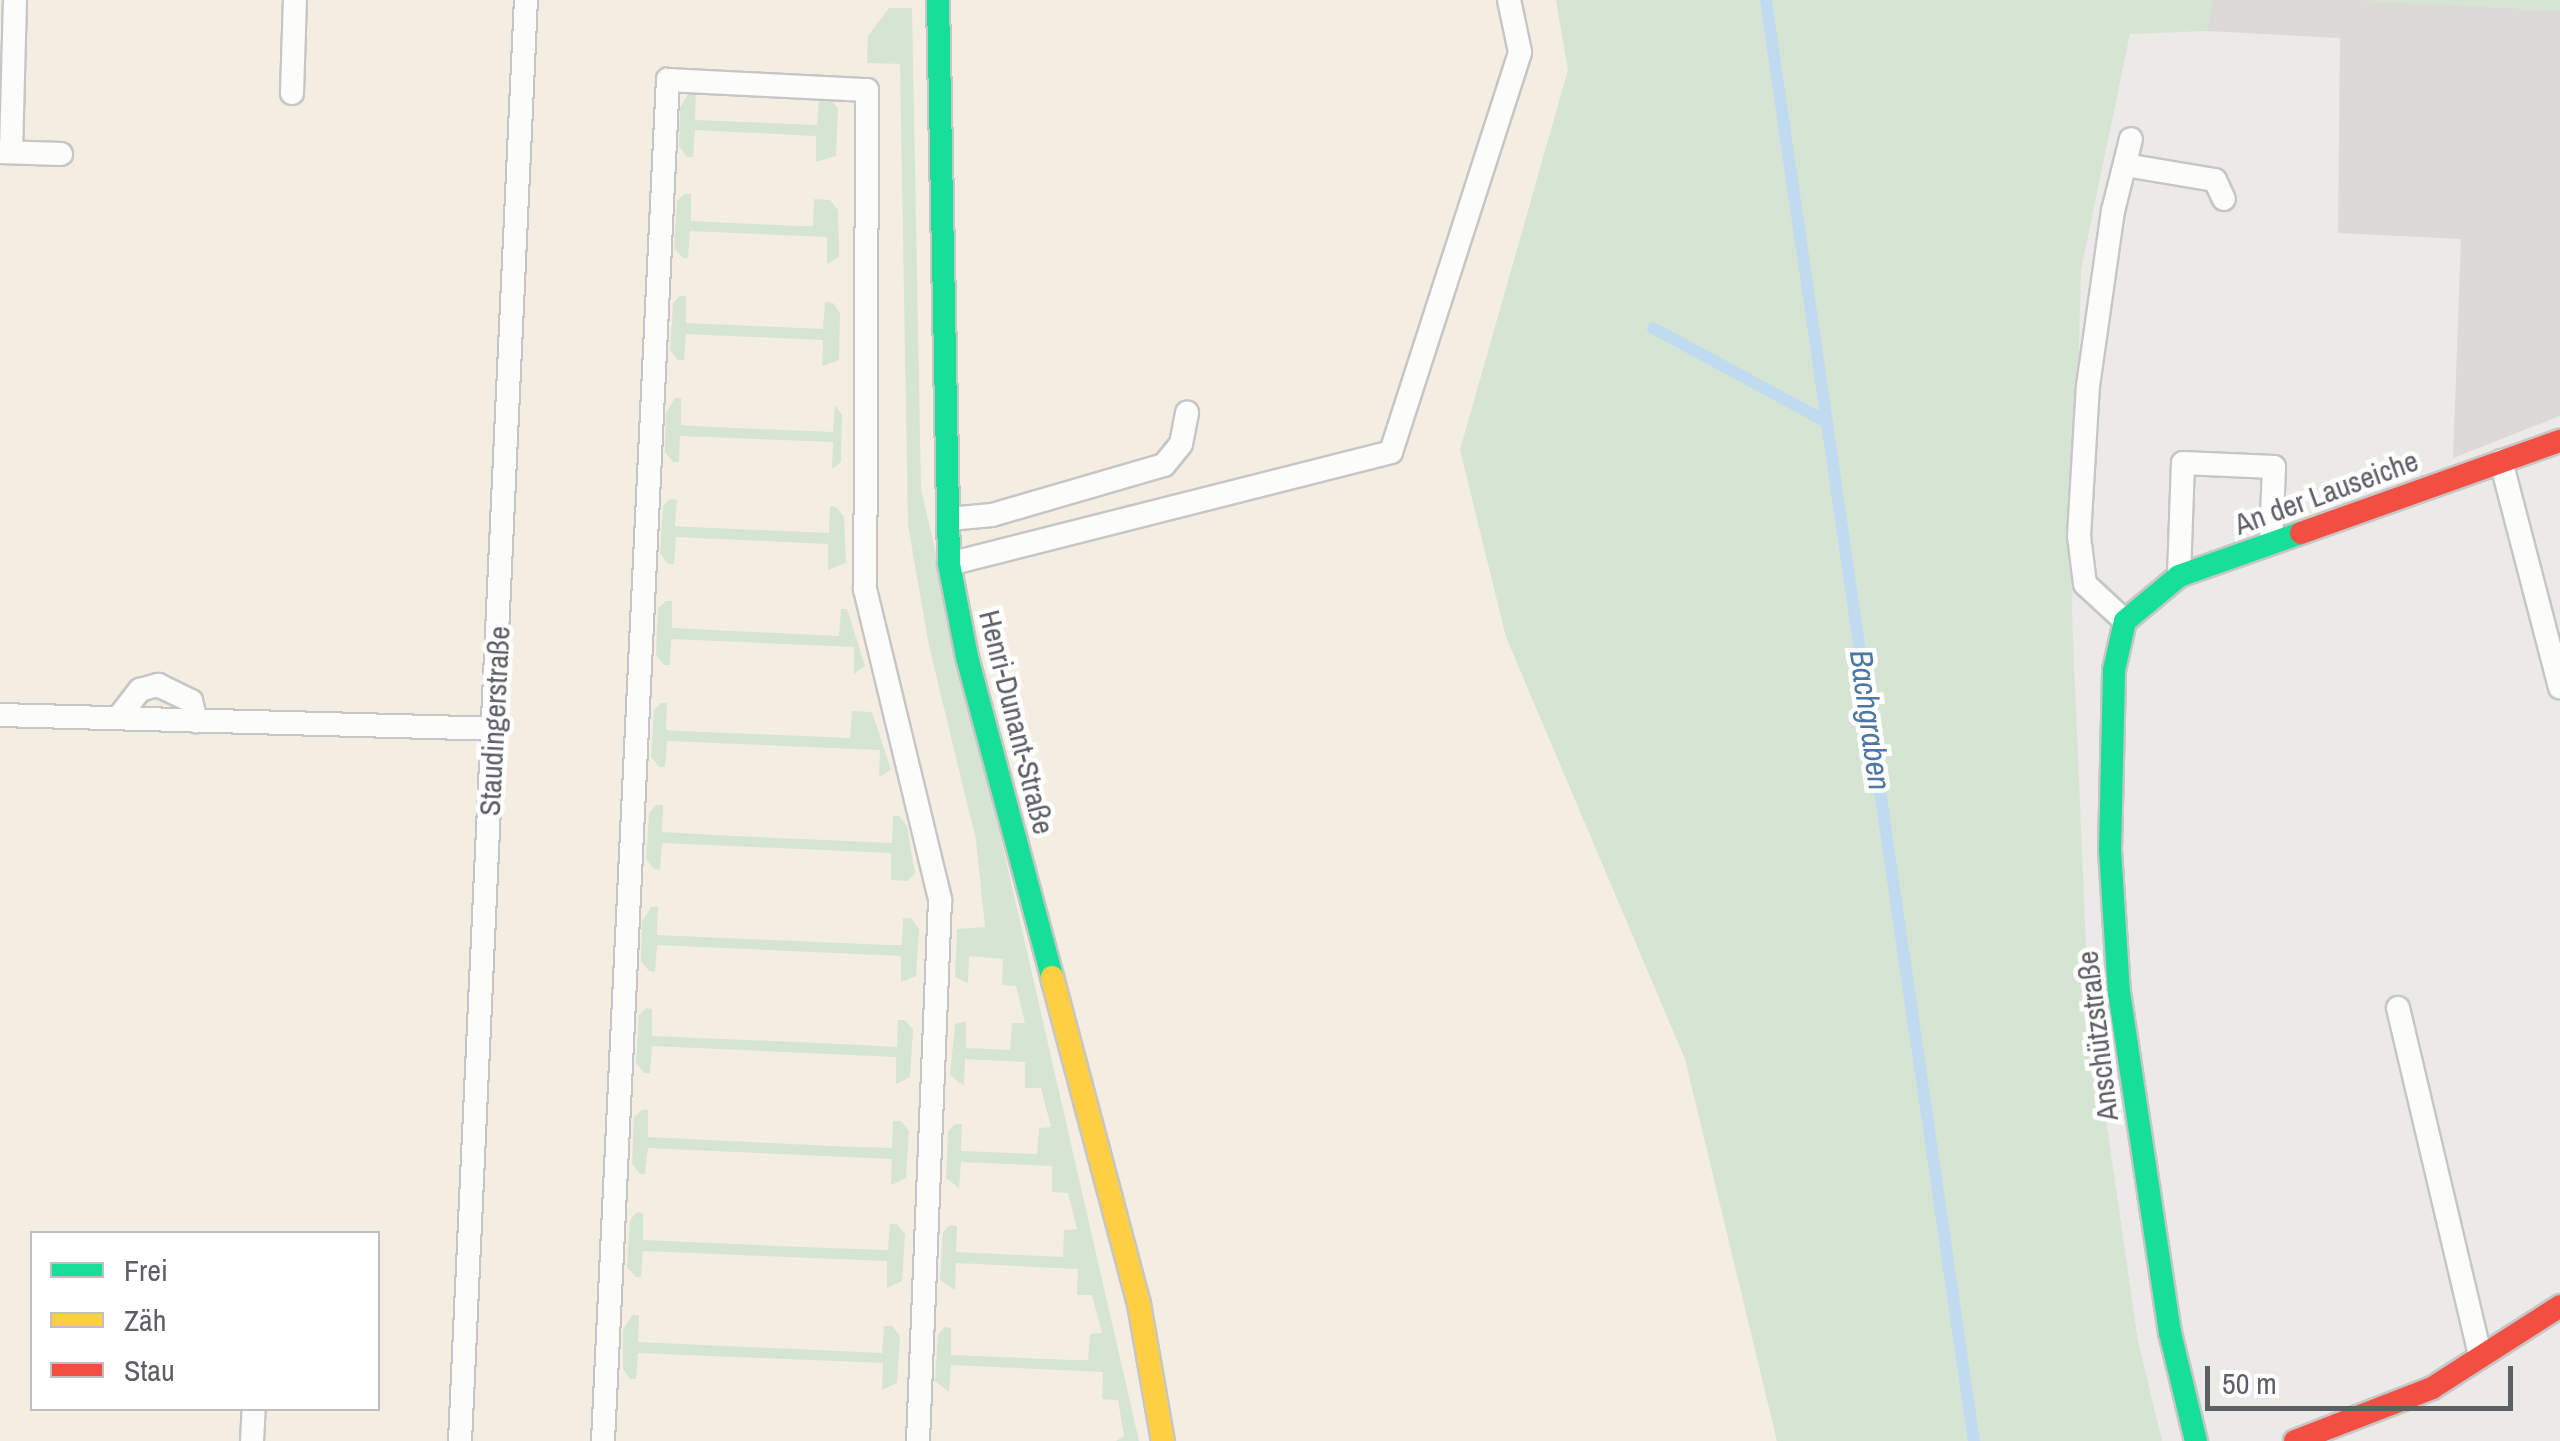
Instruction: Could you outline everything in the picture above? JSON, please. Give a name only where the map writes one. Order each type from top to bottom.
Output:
[{"type":"street","name":"Henri-Dunant-Straße","points":[[938,0],[949,564],[967,657],[1139,1304],[1163,1441]]},
{"type":"street","name":"An der Lauseiche","points":[[2125,621],[2178,576],[2560,441]]},
{"type":"street","name":"Anschützstraße","points":[[2125,621],[2114,670],[2110,830],[2120,992],[2170,1333],[2196,1441]]},
{"type":"street","points":[[2295,1441],[2432,1388],[2560,1306]]},
{"type":"lane","points":[[15,0],[6,152],[61,154]]},
{"type":"lane","points":[[292,93],[295,0]]},
{"type":"lane","name":"Staudingerstraße","points":[[460,1441],[526,0]]},
{"type":"lane","points":[[949,564],[1391,452],[1520,52],[1509,0]]},
{"type":"lane","points":[[603,1441],[668,80],[866,90],[864,589],[940,900],[918,1441]]},
{"type":"lane","points":[[2125,621],[2085,584],[2079,536],[2088,386],[2131,139]]},
{"type":"lane","points":[[2125,165],[2215,180],[2224,198]]},
{"type":"lane","points":[[946,519],[992,515],[1164,465],[1181,444],[1187,413]]},
{"type":"lane","points":[[2501,461],[2560,687]]},
{"type":"lane","points":[[2178,576],[2183,463],[2274,467],[2271,544]]},
{"type":"lane","points":[[118,718],[140,690],[158,685],[191,701],[196,720]]},
{"type":"lane","points":[[0,714],[494,730]]},
{"type":"lane","points":[[2398,1008],[2481,1359]]},
{"type":"lane","points":[[252,1441],[254,1411]]},
{"type":"shaded area","points":[[0,0],[1556,0],[1568,70],[1460,450],[1506,637],[1685,1059],[1777,1441],[0,1441]]},
{"type":"shaded area","points":[[2212,0],[2560,0],[2560,416],[2453,458],[2461,239],[2338,233],[2340,38],[2207,31]]},
{"type":"green space","points":[[1556,0],[2212,0],[2207,31],[2130,34],[2081,270],[2072,613],[2088,995],[2138,1341],[2162,1441],[1777,1441],[1685,1059],[1506,637],[1460,450],[1568,70]]},
{"type":"green space","points":[[2356,0],[2560,0],[2560,11]]},
{"type":"green space","points":[[889,8],[912,8],[921,489],[1139,1441],[1116,1441],[1124,1436],[1118,1400],[1102,1399],[1103,1372],[951,1365],[949,1392],[935,1381],[938,1334],[945,1327],[951,1328],[951,1355],[1073,1360],[1088,1360],[1090,1334],[1102,1333],[1092,1295],[1077,1295],[1078,1269],[956,1263],[955,1290],[940,1280],[943,1232],[950,1225],[957,1226],[956,1252],[1063,1257],[1064,1230],[1077,1229],[1068,1193],[1052,1192],[1052,1166],[961,1162],[959,1188],[946,1178],[948,1131],[955,1124],[962,1124],[961,1151],[1037,1154],[1039,1128],[1051,1127],[1041,1088],[1025,1088],[1025,1062],[965,1059],[964,1086],[950,1075],[955,1024],[966,1021],[966,1048],[1010,1050],[1012,1023],[1025,1023],[1016,986],[1002,985],[1003,959],[969,956],[968,983],[955,977],[957,929],[985,927],[976,840],[929,646],[908,525],[900,64],[867,63],[868,36]]},
{"type":"green space","points":[[689,92],[696,92],[695,120],[817,125],[819,98],[830,99],[838,109],[836,156],[816,162],[816,136],[695,130],[693,157],[687,157],[679,146],[680,108]]},
{"type":"green space","points":[[684,194],[691,194],[691,221],[797,226],[813,226],[814,199],[830,200],[838,210],[839,257],[827,264],[827,237],[690,231],[688,258],[683,258],[674,248],[677,201]]},
{"type":"green space","points":[[686,296],[686,323],[823,329],[825,302],[833,303],[840,313],[839,360],[822,366],[823,340],[686,334],[684,360],[678,360],[670,350],[673,303]]},
{"type":"green space","points":[[675,398],[681,398],[681,425],[711,427],[833,432],[835,405],[842,415],[841,462],[832,469],[833,442],[680,436],[679,462],[673,462],[665,452],[666,413]]},
{"type":"green space","points":[[670,499],[677,500],[675,526],[691,527],[829,533],[830,506],[836,507],[844,517],[846,563],[828,570],[828,544],[676,537],[674,564],[668,564],[660,553],[663,506]]},
{"type":"green space","points":[[672,601],[672,628],[839,636],[841,609],[847,609],[865,666],[854,674],[854,647],[671,639],[670,665],[664,665],[656,655],[658,608]]},
{"type":"green space","points":[[667,703],[666,730],[682,731],[850,738],[852,711],[872,712],[891,770],[879,777],[880,750],[667,741],[665,767],[659,767],[651,757],[654,710]]},
{"type":"green space","points":[[656,805],[663,805],[662,832],[754,837],[892,843],[893,816],[899,816],[907,826],[915,873],[908,881],[891,880],[891,853],[662,843],[660,870],[654,869],[646,859],[649,813]]},
{"type":"green space","points":[[651,907],[658,907],[657,935],[887,945],[902,945],[903,918],[911,918],[919,929],[916,976],[901,982],[901,956],[657,945],[655,972],[649,971],[641,961],[642,922]]},
{"type":"green space","points":[[646,1008],[652,1009],[652,1036],[897,1047],[898,1020],[905,1020],[913,1030],[910,1077],[896,1084],[896,1057],[652,1046],[650,1073],[644,1073],[636,1063],[639,1015]]},
{"type":"green space","points":[[648,1110],[648,1137],[831,1146],[892,1148],[893,1121],[901,1121],[909,1131],[906,1178],[891,1185],[892,1159],[648,1148],[645,1174],[640,1174],[632,1164],[634,1117]]},
{"type":"green space","points":[[637,1212],[643,1213],[643,1240],[888,1250],[890,1224],[897,1224],[905,1234],[902,1281],[887,1288],[887,1261],[643,1251],[641,1277],[636,1277],[627,1267],[630,1220]]},
{"type":"green space","points":[[632,1315],[639,1315],[638,1342],[882,1353],[884,1326],[892,1326],[900,1336],[897,1383],[882,1390],[883,1363],[638,1353],[636,1379],[630,1379],[623,1369],[623,1330]]},
{"type":"waterway","name":"Bachgraben","points":[[1766,0],[1974,1441]]},
{"type":"waterway","points":[[1653,328],[1825,421]]},
{"type":"traffic: fast","points":[[938,0],[949,564],[967,657],[1052,977]]},
{"type":"traffic: fast","points":[[2196,1441],[2170,1333],[2119,993],[2110,850],[2114,670],[2125,621],[2179,576],[2301,533]]},
{"type":"traffic: slow","points":[[1052,977],[1139,1304],[1163,1441]]},
{"type":"traffic: jam","points":[[2301,533],[2560,441]]},
{"type":"traffic: jam","points":[[2295,1441],[2432,1388],[2560,1306]]}]
